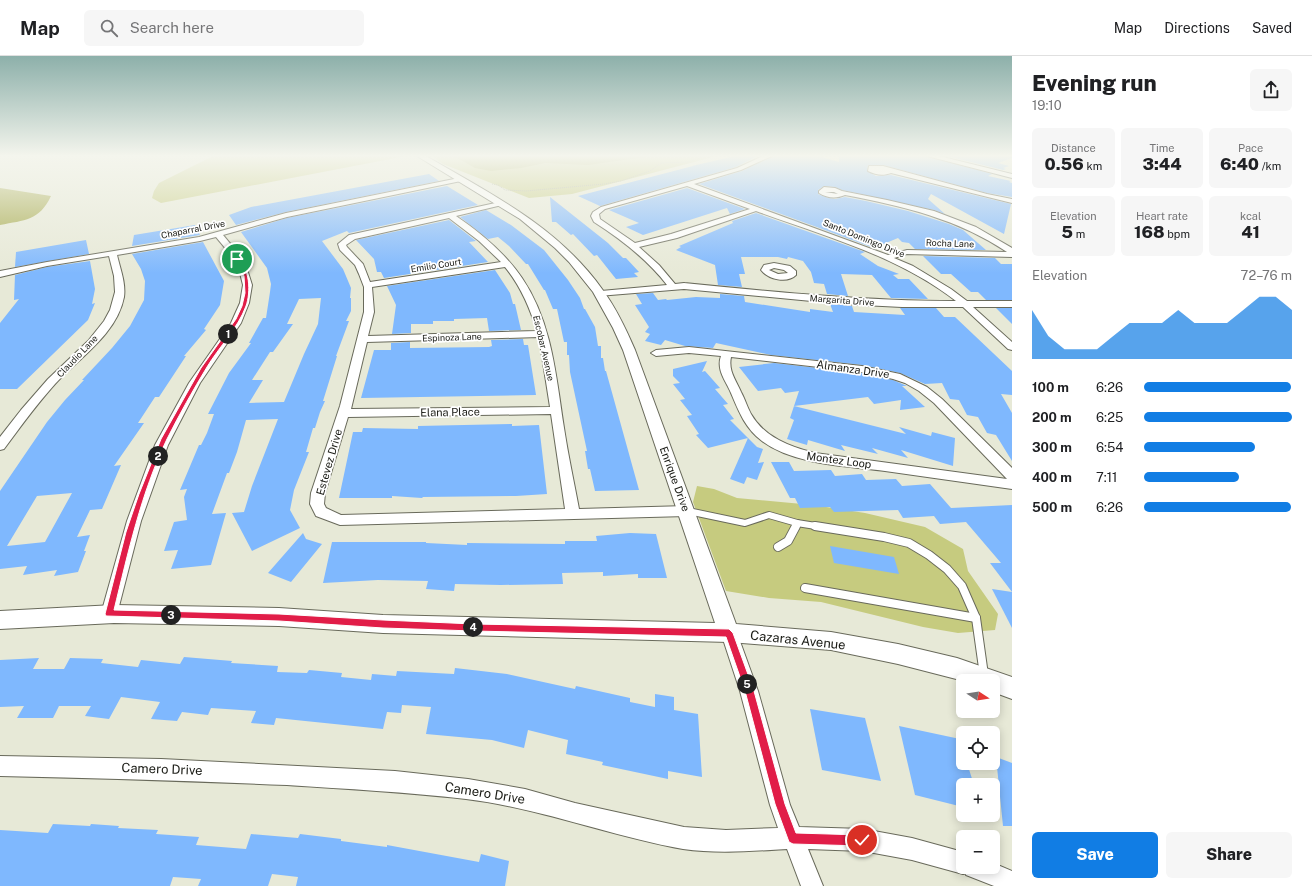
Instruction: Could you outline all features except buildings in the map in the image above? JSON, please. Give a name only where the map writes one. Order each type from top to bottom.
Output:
[{"type":"street","name":"Chaparral Drive","points":[[0,274],[47,264],[219,235],[286,215],[386,195]]},
{"type":"street","name":"Enrique Drive","points":[[484,195],[523,217],[556,243],[587,275],[601,294],[616,320],[629,350],[750,691],[780,804],[812,886]]},
{"type":"street","points":[[650,195],[603,208],[595,213],[595,216],[597,220],[634,246],[665,276],[672,286]]},
{"type":"street","name":"Santo Domingo Drive","points":[[717,195],[888,257],[931,280],[965,304],[1012,347]]},
{"type":"street","points":[[851,195],[905,206],[947,218],[983,233],[1012,252]]},
{"type":"street","points":[[982,195],[1012,201]]},
{"type":"street","name":"Estevez Drive","points":[[500,204],[352,237],[344,241],[342,245],[359,264],[368,285],[369,312],[343,413],[318,493],[317,504],[321,512],[340,520],[687,511]]},
{"type":"street","points":[[634,246],[674,236],[756,209]]},
{"type":"street","name":"Escobar Avenue","points":[[450,215],[482,238],[507,264],[528,295],[537,317],[547,354],[573,513]]},
{"type":"street","points":[[109,614],[130,532],[142,494],[164,439],[204,368],[238,319],[244,306],[247,293],[246,276],[237,259],[219,235]]},
{"type":"street","name":"Rocha Lane","points":[[888,257],[907,252],[1012,255]]},
{"type":"street","name":"Claudio Lane","points":[[0,446],[52,381],[101,331],[114,312],[119,300],[120,287],[112,253]]},
{"type":"street","name":"Emilio Court","points":[[368,285],[507,264]]},
{"type":"street","points":[[779,277],[783,296]]},
{"type":"street","name":"Margarita Drive","points":[[601,294],[672,286],[702,286],[783,296],[875,303],[1012,304]]},
{"type":"street","name":"Espinoza Lane","points":[[363,339],[542,334]]},
{"type":"street","name":"Almanza Drive","points":[[656,353],[689,350],[727,354],[862,369],[885,373],[909,381],[923,389],[938,401],[1012,476]]},
{"type":"street","name":"Montez Loop","points":[[727,354],[724,361],[724,369],[740,399],[745,415],[757,431],[781,447],[799,454],[815,457],[1012,484]]},
{"type":"street","name":"Elana Place","points":[[343,413],[556,410]]},
{"type":"street","name":"Cazaras Avenue","points":[[0,620],[109,614],[279,617],[474,628],[729,633],[831,641],[957,668],[974,674]]},
{"type":"street","name":"Cazaras Avenue","points":[[1000,684],[1012,688]]},
{"type":"street","name":"Camero Drive","points":[[0,766],[161,769],[395,781],[468,789],[525,799],[575,813],[684,838],[726,841],[793,838],[862,840],[912,849],[956,861]]},
{"type":"street","points":[[992,874],[1012,882]]},
{"type":"lane","points":[[687,511],[746,523],[769,515],[797,523],[884,537],[909,543],[947,569],[962,586],[976,618],[989,674]]},
{"type":"lane","points":[[778,547],[785,544],[791,537],[797,523]]},
{"type":"lane","points":[[805,588],[976,618]]},
{"type":"shaded area","points":[[0,195],[51,196],[36,215],[24,220],[0,225]]},
{"type":"shaded area","points":[[153,195],[204,195],[161,203],[152,198]]},
{"type":"shaded area","points":[[521,195],[564,195],[529,198]]},
{"type":"shaded area","points":[[697,486],[714,489],[737,498],[813,505],[865,513],[925,527],[963,549],[968,571],[998,614],[995,630],[958,633],[923,627],[821,602],[769,598],[726,591],[693,502]]},
{"type":"route","points":[[237,259],[246,276],[247,293],[244,306],[238,319],[215,350],[204,368],[164,439],[142,494],[130,532],[109,614],[279,617],[474,628],[729,633],[750,691],[760,735],[780,804],[793,838],[862,840]]}]
